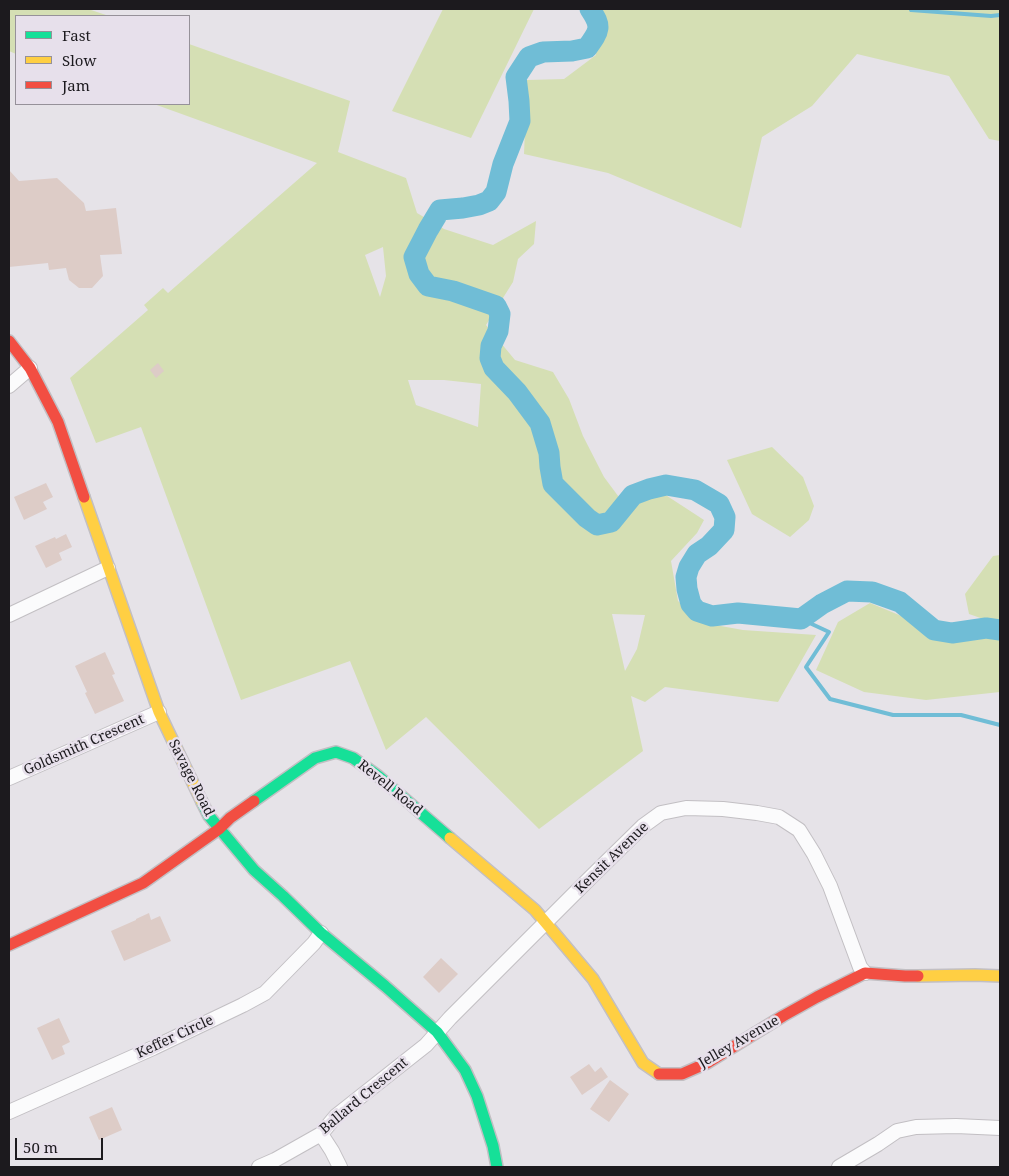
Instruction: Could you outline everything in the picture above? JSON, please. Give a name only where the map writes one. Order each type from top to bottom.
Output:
[{"type":"street","name":"Savage Road","points":[[9,341],[30,368],[58,422],[159,712],[202,804],[219,829],[254,870],[321,933],[437,1032],[465,1070],[477,1096],[493,1146],[497,1167]]},
{"type":"street","points":[[9,386],[30,368]]},
{"type":"street","points":[[9,615],[108,568]]},
{"type":"street","name":"Goldsmith Crescent","points":[[9,778],[159,712]]},
{"type":"street","name":"Revell Road","points":[[219,829],[230,818],[314,758],[336,752],[353,758],[378,776],[535,910],[546,923]]},
{"type":"street","name":"Kensit Avenue","points":[[437,1032],[643,826],[661,814],[686,808],[723,809],[779,817],[799,830],[830,886],[860,967],[865,974]]},
{"type":"street","points":[[9,945],[143,883],[219,829]]},
{"type":"street","name":"Jelley Avenue","points":[[546,923],[593,979],[643,1063],[660,1074],[682,1074],[706,1063],[783,1016],[865,974],[1000,976]]},
{"type":"street","name":"Keffer Circle","points":[[9,1112],[243,1006],[265,993],[314,943],[321,933]]},
{"type":"street","name":"Ballard Crescent","points":[[259,1167],[321,1134],[336,1116],[426,1045],[437,1032]]},
{"type":"street","points":[[839,1167],[897,1131],[916,1127],[1000,1128]]},
{"type":"street","points":[[321,1134],[340,1167]]},
{"type":"green space","points":[[9,9],[88,9],[106,15],[15,15],[15,54],[9,51]]},
{"type":"green space","points":[[443,9],[534,9],[471,138],[392,111]]},
{"type":"green space","points":[[596,9],[1000,9],[1000,141],[989,139],[949,76],[857,54],[812,106],[762,137],[741,228],[608,173],[524,154],[527,80],[564,79],[596,55]]},
{"type":"green space","points":[[190,44],[350,101],[338,152],[406,178],[417,213],[444,229],[493,245],[536,221],[534,244],[518,259],[513,282],[486,325],[515,360],[553,372],[569,399],[583,436],[604,477],[627,508],[661,492],[704,520],[697,533],[671,561],[678,601],[704,623],[743,630],[816,635],[778,702],[665,687],[645,702],[631,696],[643,751],[539,829],[426,717],[386,750],[350,661],[241,700],[141,427],[96,443],[70,378],[148,310],[144,305],[163,288],[168,293],[317,163],[157,105],[190,105]],"holes":[[[383,247],[386,276],[380,297],[365,255]],[[408,380],[444,380],[481,384],[478,427],[416,405]],[[612,614],[645,615],[637,649],[625,671]]]},
{"type":"green space","points":[[772,447],[803,477],[814,506],[809,520],[790,537],[752,514],[727,460]]},
{"type":"green space","points":[[1000,555],[1000,620],[992,622],[969,614],[965,594],[993,556]]},
{"type":"green space","points":[[870,603],[928,627],[957,635],[1000,633],[1000,692],[926,700],[864,692],[816,670],[838,622]]},
{"type":"building","points":[[9,170],[19,181],[57,178],[84,203],[86,211],[116,208],[122,254],[100,255],[103,276],[92,288],[79,288],[69,280],[66,268],[49,270],[48,263],[9,267]]},
{"type":"building","points":[[158,363],[164,371],[156,378],[150,370]]},
{"type":"building","points":[[46,483],[53,497],[43,502],[47,509],[24,520],[14,497]]},
{"type":"building","points":[[66,534],[72,547],[59,553],[62,560],[46,568],[35,546]]},
{"type":"building","points":[[105,652],[115,674],[112,675],[124,701],[95,714],[75,666]]},
{"type":"building","points":[[149,913],[151,920],[160,916],[171,941],[124,961],[111,931]]},
{"type":"building","points":[[441,958],[458,974],[439,993],[423,977]]},
{"type":"building","points":[[59,1018],[70,1042],[62,1046],[65,1054],[52,1060],[37,1028]]},
{"type":"building","points":[[589,1064],[595,1072],[601,1067],[608,1077],[582,1095],[570,1077]]},
{"type":"building","points":[[610,1080],[629,1094],[609,1122],[590,1109]]},
{"type":"building","points":[[112,1107],[122,1130],[99,1140],[89,1117]]},
{"type":"waterway","points":[[590,9],[598,28],[595,37],[587,48],[572,51],[543,52],[529,57],[516,77],[520,121],[503,164],[496,192],[489,201],[479,205],[440,210],[414,257],[419,274],[428,286],[453,291],[496,306],[500,314],[498,331],[491,346],[490,358],[494,368],[517,392],[540,423],[549,453],[553,484],[587,518],[597,525],[611,522],[633,495],[666,485],[695,490],[719,504],[725,517],[724,530],[709,546],[697,554],[689,567],[686,577],[691,604],[697,611],[712,616],[738,613],[801,619],[822,604],[847,591],[872,592],[900,602],[934,630],[952,633],[986,628],[1000,630]]},
{"type":"waterway","points":[[912,9],[991,16],[1000,15]]},
{"type":"waterway","points":[[801,619],[829,632],[806,667],[830,699],[893,715],[961,715],[1000,725]]},
{"type":"traffic: fast","points":[[254,801],[315,758],[336,752],[353,758],[378,776],[450,838]]},
{"type":"traffic: fast","points":[[202,802],[209,816],[254,870],[321,933],[437,1032],[465,1070],[477,1096],[493,1146],[497,1167]]},
{"type":"traffic: slow","points":[[84,497],[159,712],[202,802]]},
{"type":"traffic: slow","points":[[450,838],[535,910],[593,979],[643,1063],[659,1074]]},
{"type":"traffic: slow","points":[[918,976],[1000,976]]},
{"type":"traffic: jam","points":[[9,341],[30,368],[58,422],[84,497]]},
{"type":"traffic: jam","points":[[9,945],[143,883],[219,829],[230,818],[254,801]]},
{"type":"traffic: jam","points":[[659,1074],[682,1074],[707,1063],[783,1016],[865,973],[918,976]]}]
